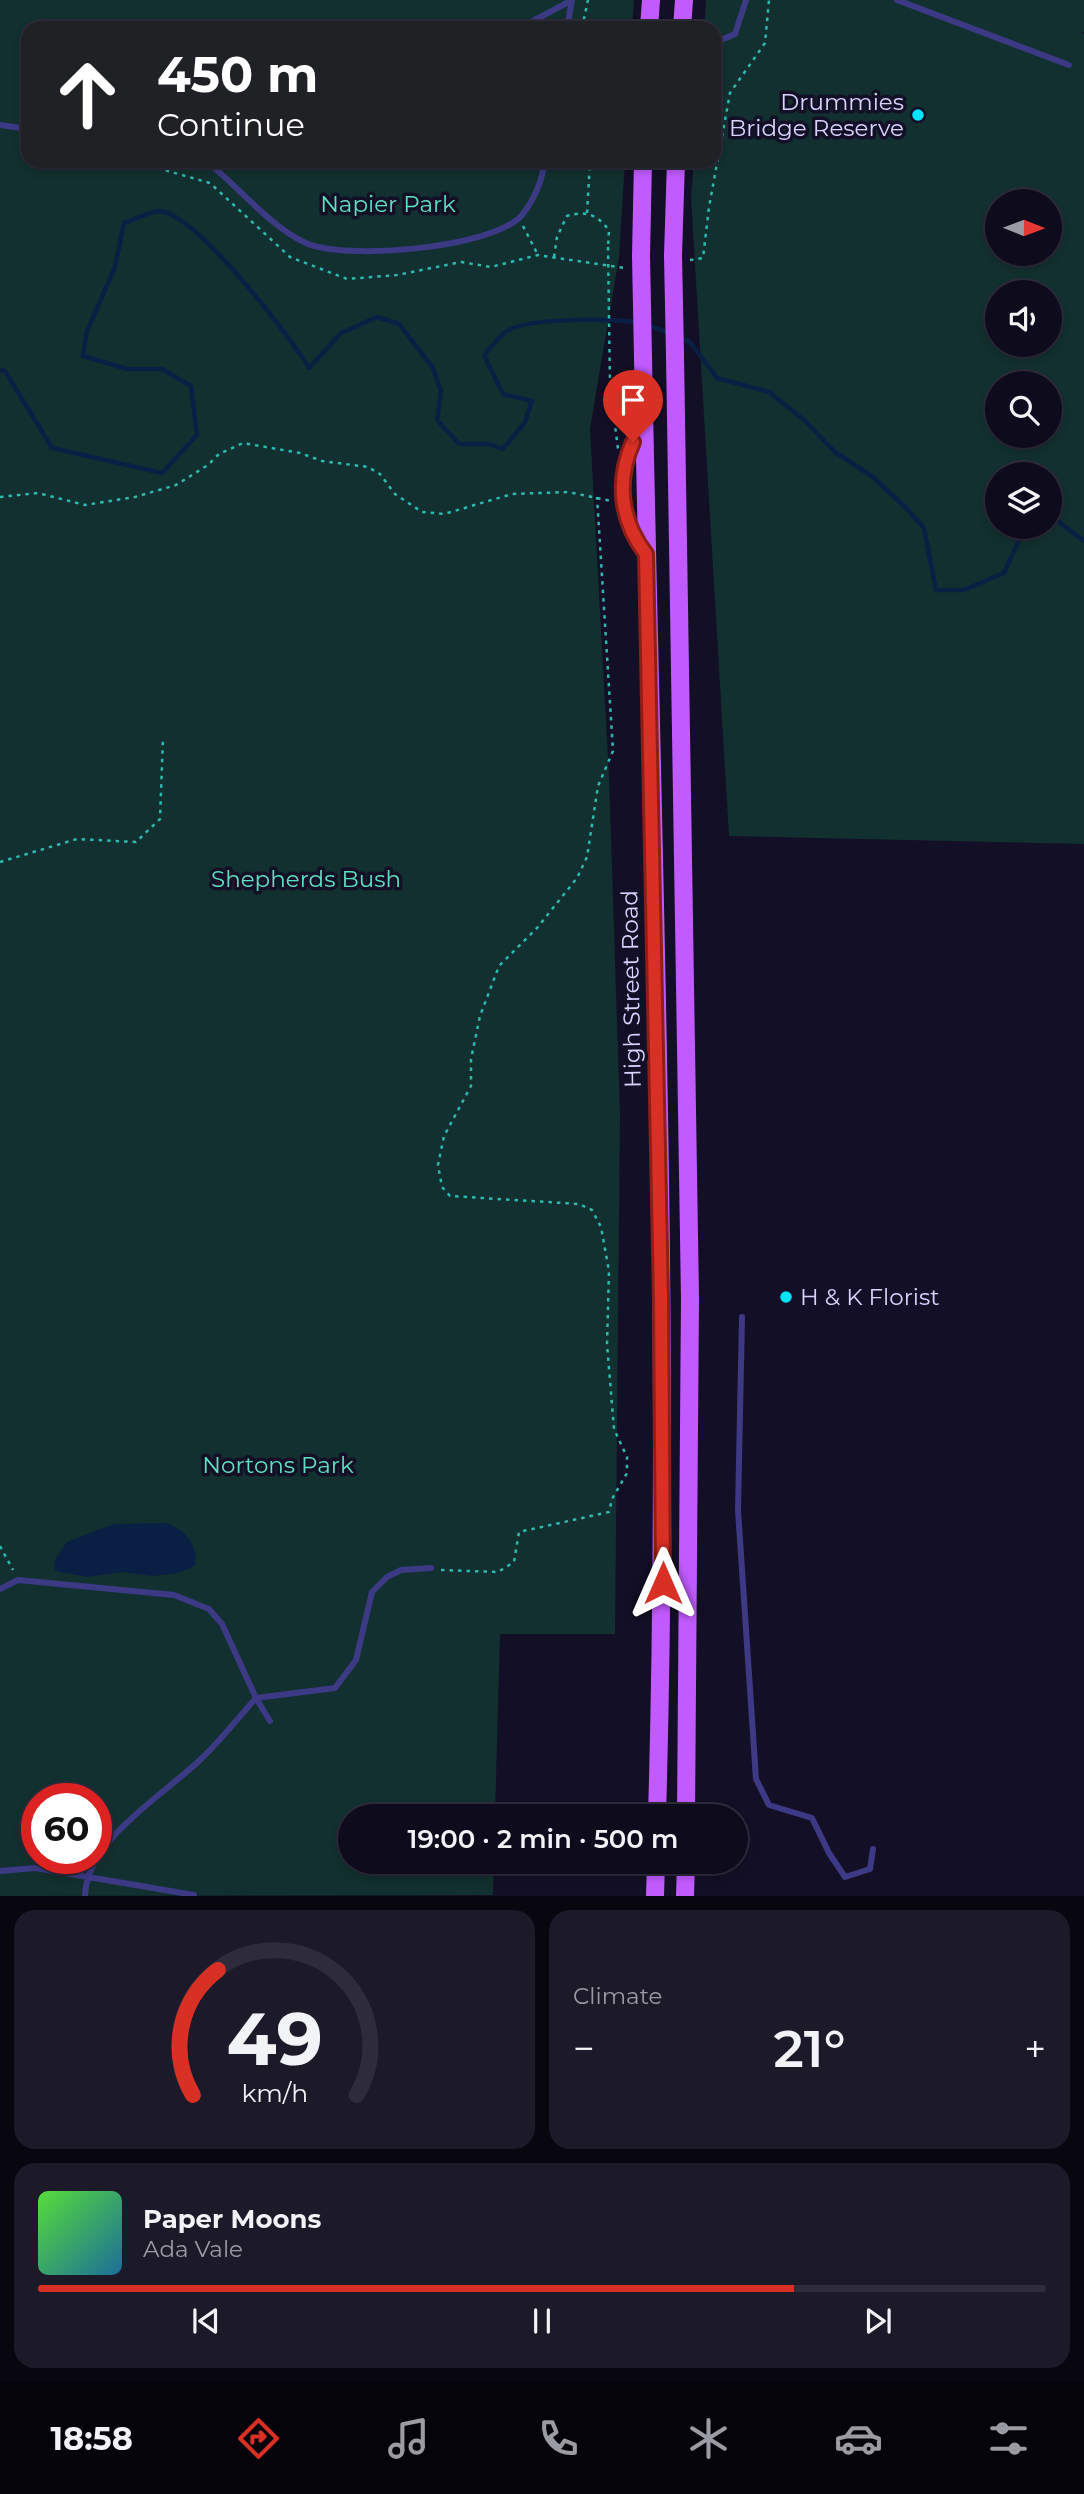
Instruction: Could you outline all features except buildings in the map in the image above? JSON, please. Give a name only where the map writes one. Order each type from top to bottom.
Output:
[{"type":"main road","points":[[650,21],[651,0]]},
{"type":"main road","points":[[682,21],[684,0]]},
{"type":"main road","name":"High Street Road","points":[[643,168],[641,256],[661,1299],[663,1608],[657,1804]]},
{"type":"main road","points":[[676,168],[681,257],[675,355],[690,1299],[686,1804]]},
{"type":"main road","points":[[661,1299],[690,1299]]},
{"type":"main road","points":[[655,1895],[656,1874]]},
{"type":"main road","points":[[685,1895],[686,1874]]},
{"type":"lane","points":[[533,21],[572,0]]},
{"type":"lane","points":[[568,21],[572,0]]},
{"type":"lane","points":[[721,40],[735,34],[746,0]]},
{"type":"lane","points":[[897,0],[1069,65]]},
{"type":"lane","points":[[0,125],[21,128]]},
{"type":"lane","points":[[214,168],[305,243],[327,250],[398,251],[491,235],[519,218],[541,183],[544,168]]},
{"type":"lane","points":[[644,417],[623,466],[624,504],[631,534],[646,554]]},
{"type":"lane","points":[[741,1317],[738,1510],[756,1779],[769,1805],[812,1818],[828,1853],[845,1877],[870,1870],[873,1849]]},
{"type":"lane","points":[[85,1895],[86,1878],[113,1836],[202,1758],[256,1698],[335,1688],[356,1660],[372,1592],[387,1577],[401,1570],[431,1568]]},
{"type":"lane","points":[[0,1589],[18,1580],[174,1595],[209,1609],[222,1624],[256,1698],[270,1721]]},
{"type":"lane","points":[[0,1871],[35,1868],[194,1895]]},
{"type":"path","points":[[584,21],[588,0]]},
{"type":"path","points":[[721,142],[730,93],[765,43],[769,0]]},
{"type":"path","points":[[587,213],[590,168]]},
{"type":"path","points":[[681,257],[704,258],[716,168]]},
{"type":"path","points":[[554,257],[557,237],[567,216],[587,213],[598,217],[609,230],[610,386],[623,466]]},
{"type":"path","points":[[519,218],[538,254]]},
{"type":"path","points":[[0,496],[38,493],[85,505],[135,497],[176,485],[208,465],[219,454],[243,443],[300,453],[322,461],[368,467],[380,474],[395,494],[422,512],[444,514],[512,494],[568,492],[597,496],[624,504]]},
{"type":"path","points":[[431,1568],[458,1572],[498,1572],[514,1562],[519,1532],[609,1512],[612,1499],[627,1473],[627,1457],[614,1429],[607,1344],[609,1270],[601,1227],[592,1210],[579,1204],[450,1196],[442,1188],[438,1165],[444,1136],[471,1086],[471,1059],[480,1016],[499,966],[537,928],[577,878],[587,857],[598,786],[613,751],[597,496]]},
{"type":"path","points":[[0,862],[77,839],[135,842],[160,819],[163,738]]},
{"type":"path","points":[[0,1546],[18,1580]]},
{"type":"green space","points":[[0,0],[634,0],[632,21],[21,21],[21,168],[625,168],[619,257],[590,429],[609,777],[620,1114],[615,1634],[500,1634],[495,1804],[338,1804],[338,1874],[494,1874],[493,1895],[0,1896]]},
{"type":"green space","points":[[706,0],[1084,0],[1084,32],[1081,33],[1084,34],[1084,844],[729,836],[691,197],[693,168],[721,168],[721,21],[704,21]]},
{"type":"water","points":[[168,1523],[190,1540],[195,1551],[195,1566],[178,1573],[152,1576],[123,1572],[87,1577],[55,1571],[54,1561],[67,1542],[114,1524]]},
{"type":"waterway","points":[[0,370],[5,371],[52,448],[162,473],[197,435],[191,386],[162,369],[127,369],[83,356],[87,331],[115,267],[124,223],[160,211],[176,217],[218,253],[263,305],[309,368],[341,333],[377,317],[399,324],[433,368],[441,392],[437,420],[459,444],[489,444],[503,449],[525,422],[532,401],[503,394],[484,355],[507,331],[518,326],[551,321],[636,322]]},
{"type":"waterway","points":[[648,325],[669,333]]},
{"type":"waterway","points":[[680,338],[690,342],[717,378],[769,392],[804,420],[835,452],[873,477],[906,508],[924,528],[936,590],[964,590],[1004,573],[1020,539]]},
{"type":"waterway","points":[[1062,524],[1084,541]]},
{"type":"place","name":"Drummies Bridge Reserve","points":[[918,115]]},
{"type":"place","name":"H & K Florist","points":[[786,1297]]},
{"type":"route","points":[[633,442],[623,466],[624,504],[631,534],[646,554],[661,1299],[663,1583]]},
{"type":"park label","name":"Napier Park","points":[[388,204]]},
{"type":"park label","name":"Shepherds Bush","points":[[306,879]]},
{"type":"park label","name":"Nortons Park","points":[[278,1465]]}]
